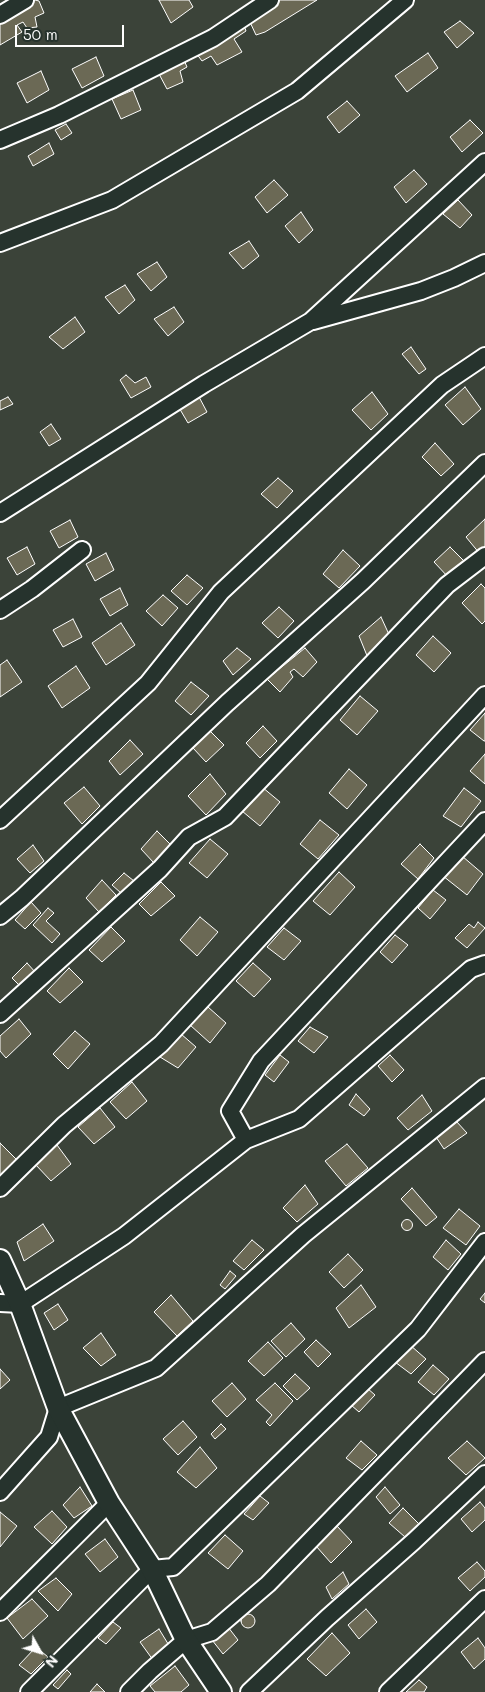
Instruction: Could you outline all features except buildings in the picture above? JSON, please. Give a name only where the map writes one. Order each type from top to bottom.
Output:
[{"type":"street","points":[[0,15],[25,0]]},
{"type":"street","points":[[0,140],[59,115],[213,38],[270,0]]},
{"type":"street","points":[[0,243],[112,200],[297,91],[405,0]]},
{"type":"street","points":[[0,514],[204,384],[311,321],[485,162]]},
{"type":"street","points":[[311,321],[420,291],[454,278],[485,263]]},
{"type":"street","points":[[0,820],[148,683],[221,592],[442,385],[485,356]]},
{"type":"street","points":[[0,916],[22,898],[227,703],[363,581],[485,464]]},
{"type":"street","points":[[0,610],[32,589],[82,550]]},
{"type":"street","points":[[0,1014],[160,869],[189,837],[225,817],[447,585],[485,556]]},
{"type":"street","points":[[0,1188],[64,1125],[161,1044],[485,695]]},
{"type":"street","points":[[246,1140],[230,1111],[261,1061],[485,821]]},
{"type":"street","points":[[0,1303],[20,1304],[124,1236],[246,1140],[299,1119],[478,966],[485,950]]},
{"type":"street","points":[[58,1408],[156,1368],[303,1235],[485,1087]]},
{"type":"street","points":[[29,1692],[152,1569],[172,1567],[418,1329],[485,1242]]},
{"type":"street","points":[[0,1260],[20,1304],[58,1408],[109,1503],[152,1569],[186,1640],[221,1692]]},
{"type":"street","points":[[129,1692],[186,1640],[212,1632],[268,1584],[485,1361]]},
{"type":"street","points":[[0,1492],[49,1437],[58,1408]]},
{"type":"street","points":[[249,1692],[485,1474]]},
{"type":"street","points":[[0,1612],[109,1503]]},
{"type":"street","points":[[388,1692],[485,1599]]}]
